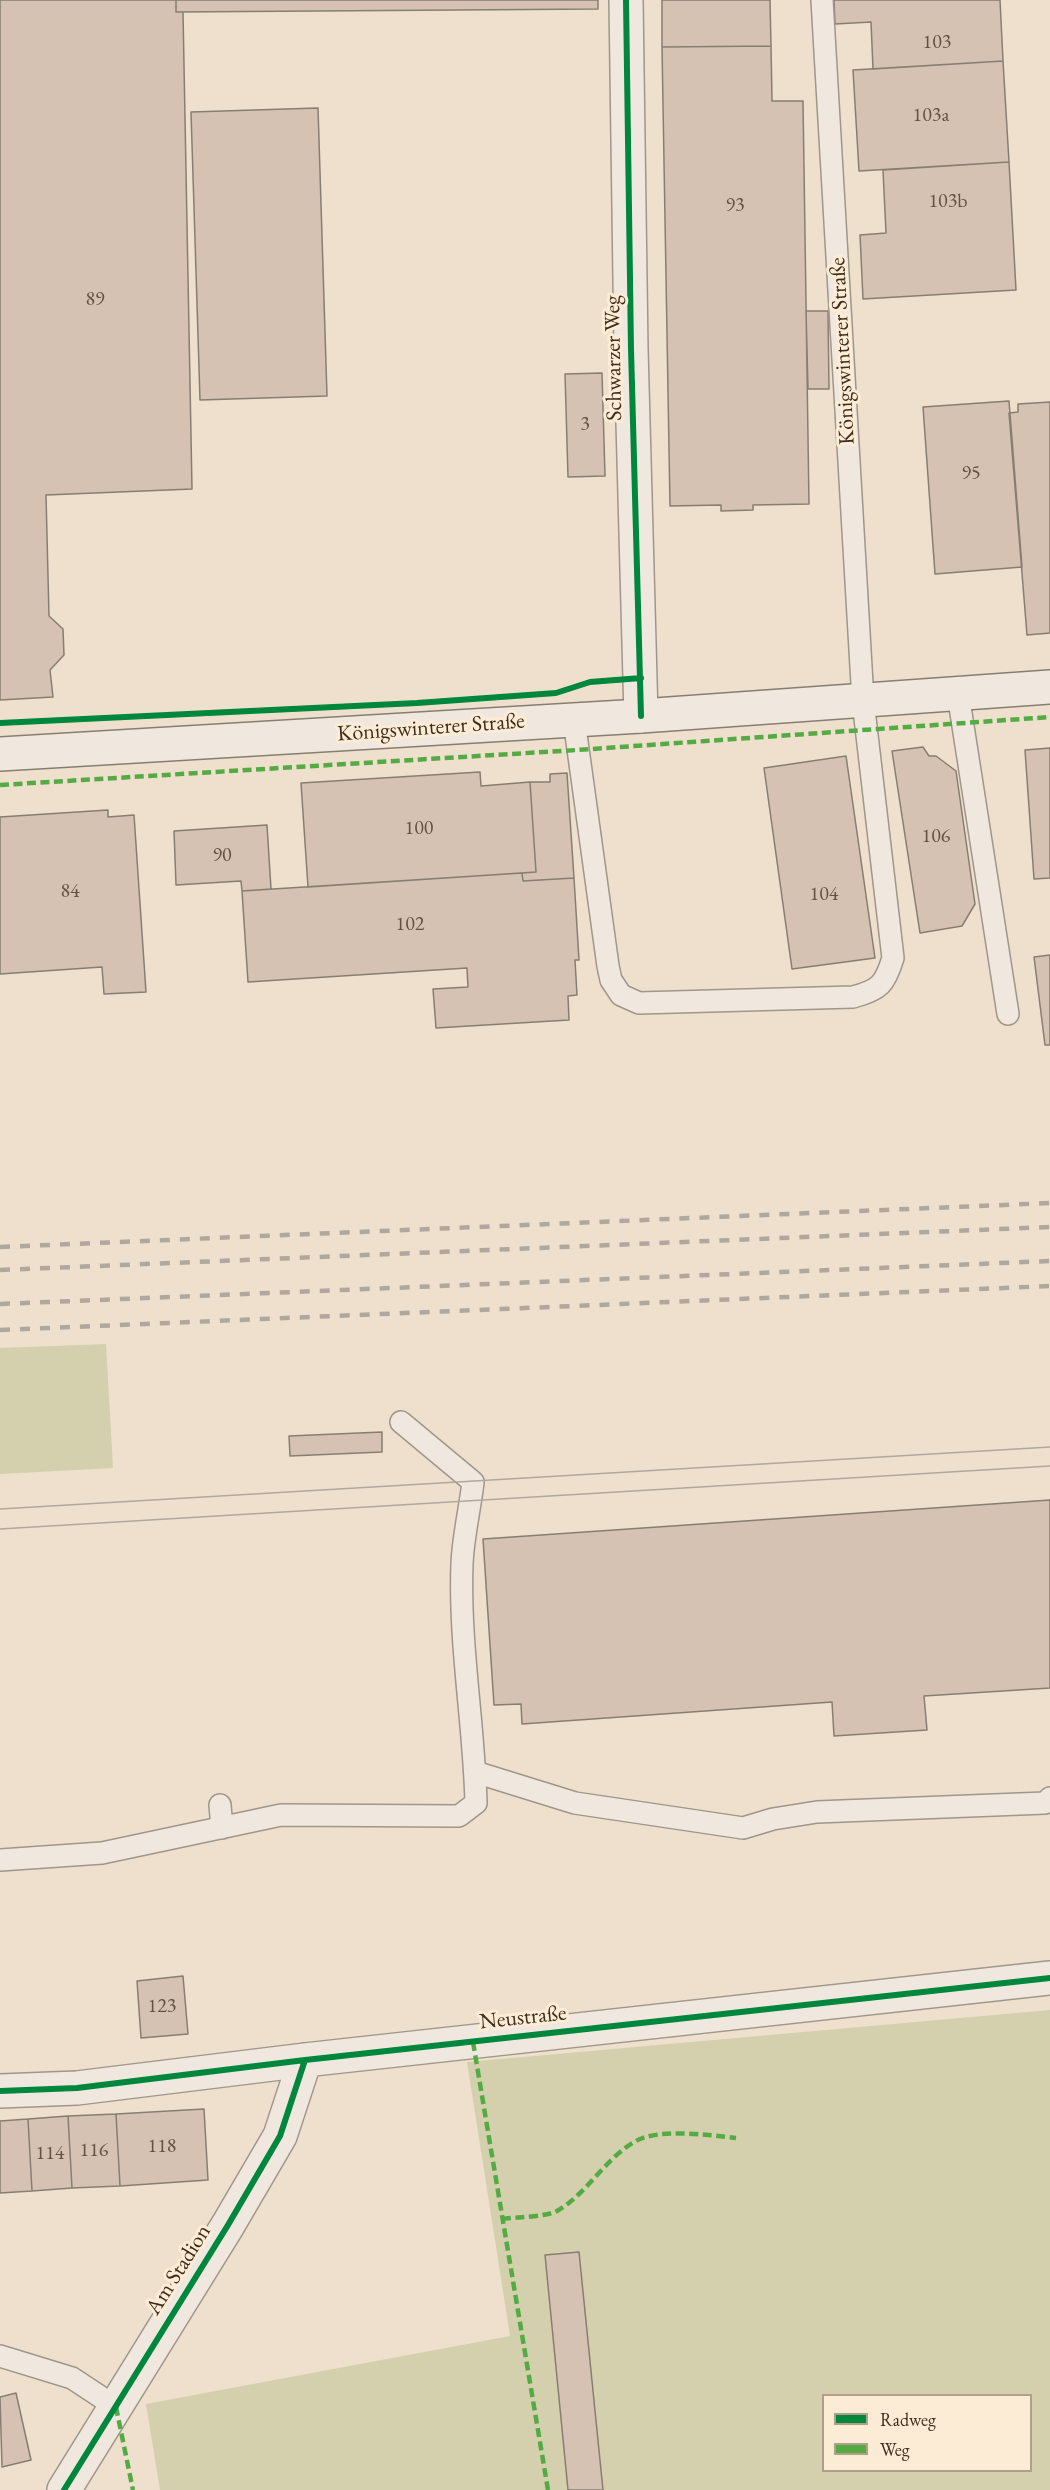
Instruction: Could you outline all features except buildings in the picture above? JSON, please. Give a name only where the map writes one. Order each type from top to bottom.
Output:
[{"type":"street","name":"Schwarzer Weg","points":[[626,0],[631,349],[641,716]]},
{"type":"street","name":"Königswinterer Straße","points":[[0,754],[641,716],[1050,687]]},
{"type":"street","name":"Neustraße","points":[[0,2091],[77,2088],[305,2060],[1050,1978]]},
{"type":"street","name":"Am Stadion","points":[[64,2490],[228,2225],[280,2136],[305,2060]]},
{"type":"lane","name":"Königswinterer Straße","points":[[822,0],[863,701]]},
{"type":"lane","points":[[958,694],[1008,1014]]},
{"type":"lane","points":[[574,720],[608,966],[611,980],[621,995],[639,1003],[853,998],[875,991],[887,976],[893,958],[863,701]]},
{"type":"lane","points":[[0,1860],[102,1854],[281,1815],[459,1816],[476,1803],[463,1633],[462,1562],[473,1482],[400,1422]]},
{"type":"lane","points":[[475,1772],[575,1803],[743,1828],[773,1819],[817,1812],[1045,1803],[1050,1798]]},
{"type":"lane","points":[[220,1805],[222,1828]]},
{"type":"lane","points":[[0,2356],[72,2378],[116,2407]]},
{"type":"shaded area","points":[[106,1344],[113,1468],[0,1474],[0,1348]]},
{"type":"shaded area","points":[[1050,2010],[1050,2490],[160,2490],[146,2404],[510,2336],[467,2062]]},
{"type":"tram line","points":[[0,1509],[1050,1447]]},
{"type":"tram line","points":[[0,1529],[1050,1466]]},
{"type":"railway","points":[[0,1247],[1050,1203]]},
{"type":"railway","points":[[0,1270],[1050,1227]]},
{"type":"railway","points":[[0,1304],[1050,1261]]},
{"type":"railway","points":[[0,1330],[1050,1286]]},
{"type":"marked path","points":[[0,785],[577,750],[1050,717]]},
{"type":"marked path","points":[[473,2042],[548,2490]]},
{"type":"marked path","points":[[502,2219],[538,2216],[557,2211],[578,2195],[625,2148],[646,2137],[684,2134],[736,2138]]},
{"type":"marked path","points":[[116,2407],[133,2490]]},
{"type":"cycle path","points":[[626,0],[631,349],[641,716]]},
{"type":"cycle path","points":[[0,723],[417,703],[556,693],[590,682],[641,678]]},
{"type":"cycle path","points":[[0,2091],[77,2088],[305,2060],[1050,1978]]},
{"type":"cycle path","points":[[64,2490],[228,2225],[280,2136],[305,2060]]}]
